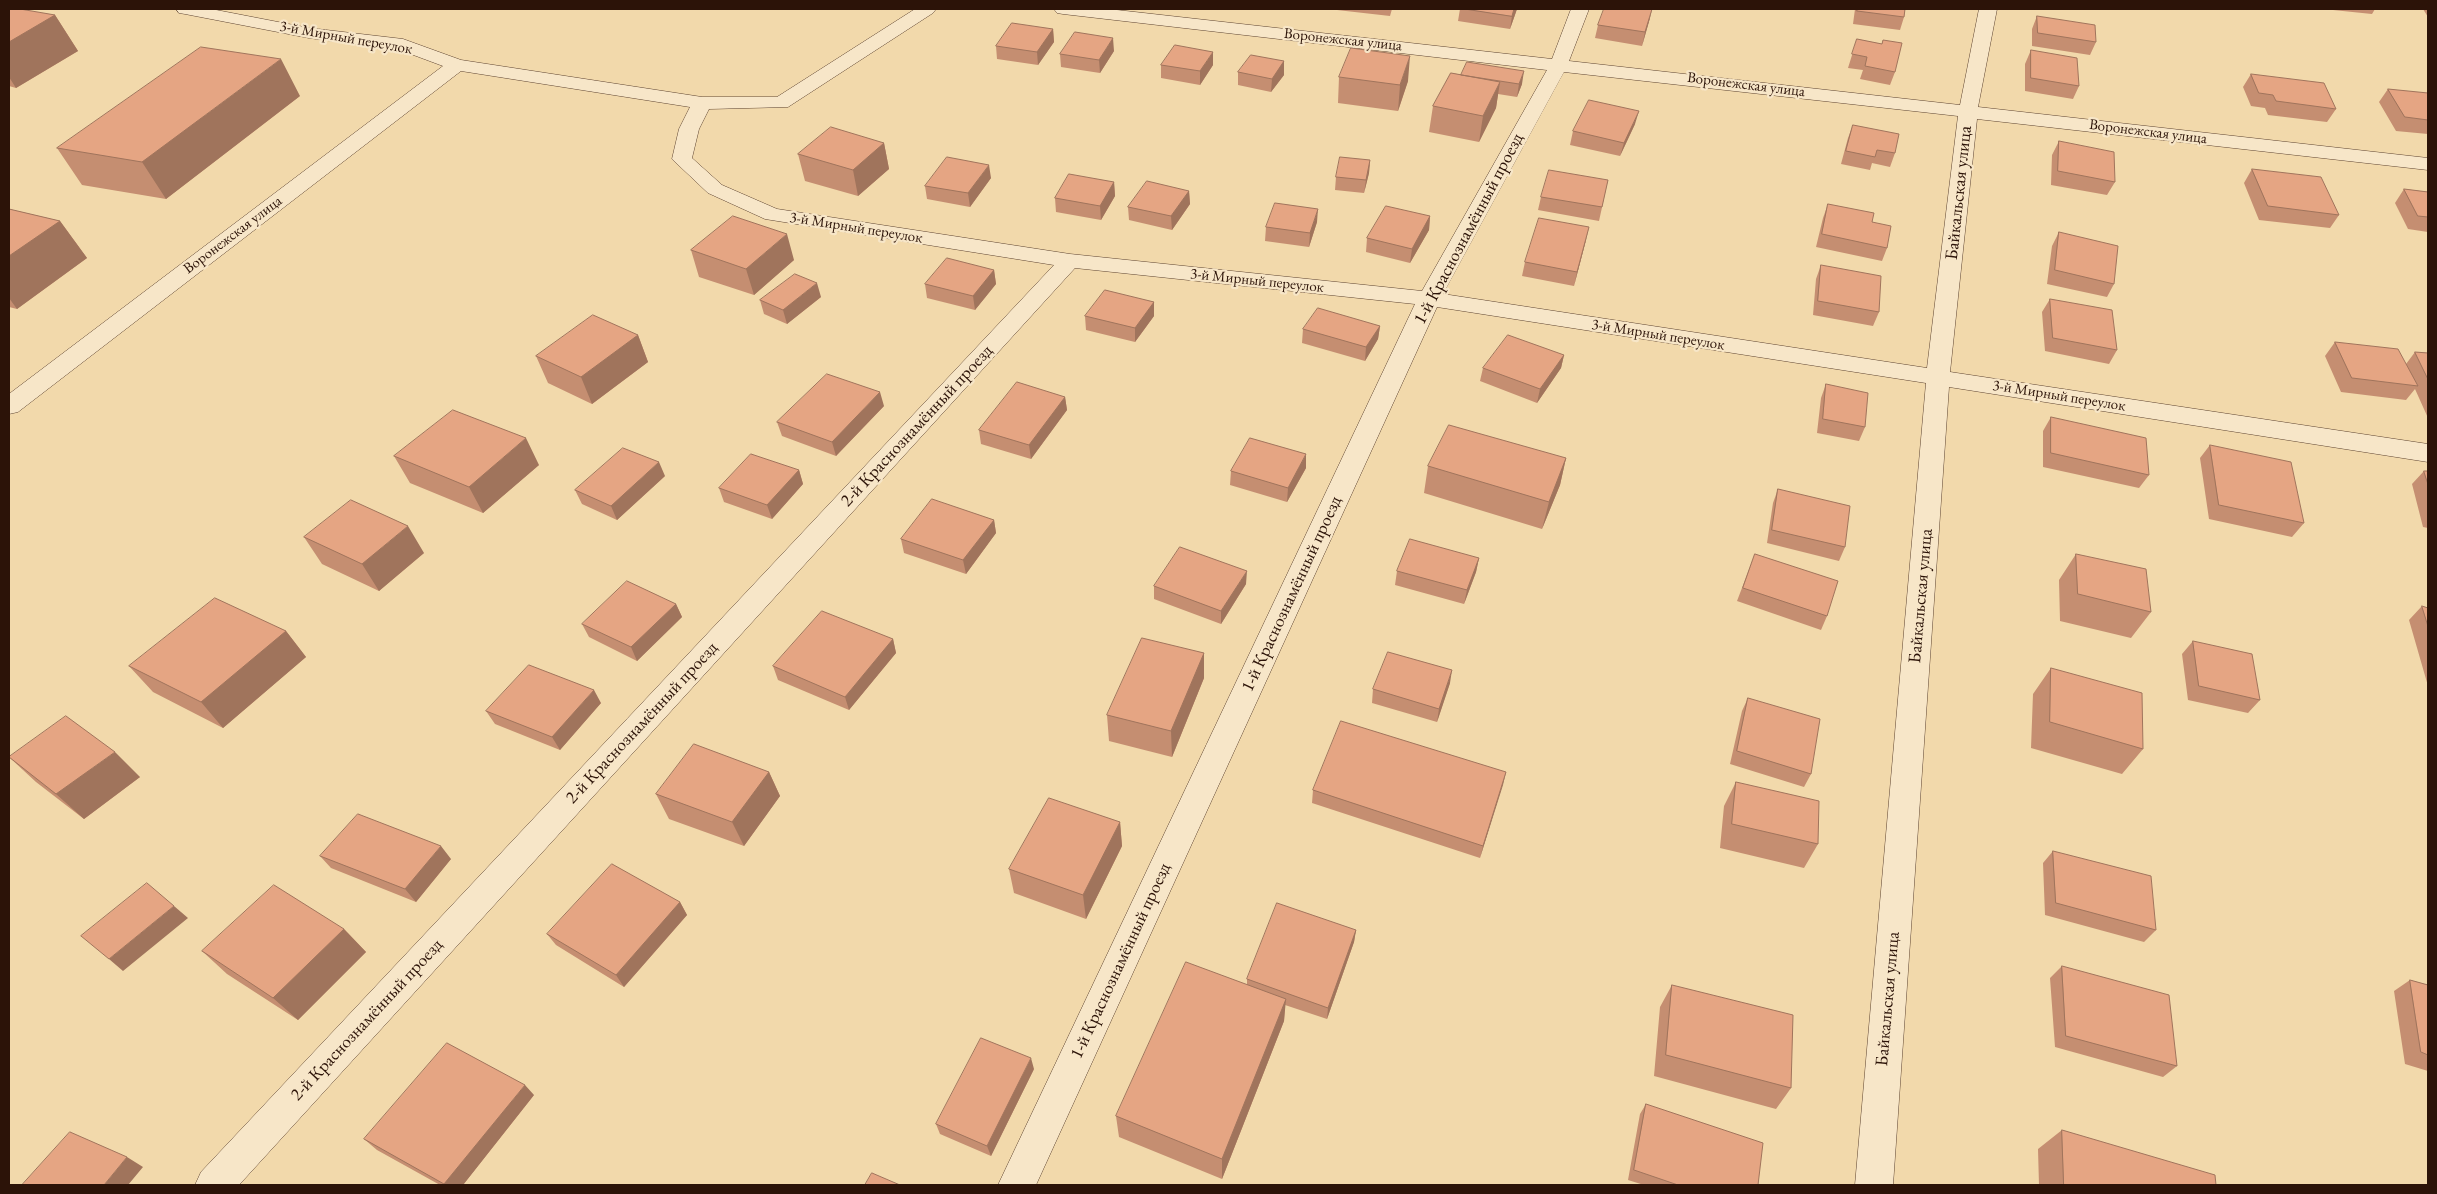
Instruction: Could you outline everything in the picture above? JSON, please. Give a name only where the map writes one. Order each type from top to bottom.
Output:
[{"type":"street","name":"3-й Мирный переулок","points":[[185,9],[309,32],[403,45],[456,65],[702,103],[689,129],[682,159],[715,189],[772,215],[1070,261],[1429,299],[2428,453]]},
{"type":"street","points":[[702,103],[781,104],[927,9]]},
{"type":"street","name":"Воронежская улица","points":[[1063,9],[2428,164]]},
{"type":"street","name":"1-й Краснознамённый проезд","points":[[1017,1185],[1429,299],[1559,64],[1580,9]]},
{"type":"street","name":"Байкальская улица","points":[[1874,1185],[1938,378],[1968,111],[1988,9]]},
{"type":"street","name":"Воронежская улица","points":[[9,406],[456,65]]},
{"type":"street","name":"2-й Краснознамённый проезд","points":[[214,1185],[1070,261]]},
{"type":"building","points":[[9,9],[20,9],[55,15],[9,42]]},
{"type":"building","points":[[1465,9],[1514,9],[1512,16]]},
{"type":"building","points":[[1604,9],[1652,9],[1645,32],[1598,25]]},
{"type":"building","points":[[1858,9],[1905,9],[1904,17],[1857,11]]},
{"type":"building","points":[[2037,16],[2095,25],[2096,42],[2038,33]]},
{"type":"building","points":[[1012,23],[1053,29],[1037,52],[996,46]]},
{"type":"building","points":[[1075,32],[1113,38],[1099,60],[1060,54]]},
{"type":"building","points":[[1857,39],[1882,44],[1883,40],[1902,43],[1895,72],[1865,66],[1867,57],[1852,54]]},
{"type":"building","points":[[1175,45],[1213,52],[1200,71],[1161,65]]},
{"type":"building","points":[[201,47],[281,59],[142,162],[57,148]]},
{"type":"building","points":[[1351,48],[1410,56],[1400,85],[1339,77]]},
{"type":"building","points":[[2031,50],[2077,58],[2079,86],[2031,78]]},
{"type":"building","points":[[1251,55],[1284,61],[1272,79],[1238,72]]},
{"type":"building","points":[[1467,62],[1524,71],[1519,84],[1461,75]]},
{"type":"building","points":[[1451,73],[1500,82],[1483,116],[1433,106]]},
{"type":"building","points":[[2251,74],[2324,83],[2336,109],[2276,101],[2273,95],[2259,93]]},
{"type":"building","points":[[2388,89],[2428,93],[2428,120],[2405,117]]},
{"type":"building","points":[[1589,100],[1639,111],[1624,143],[1573,131]]},
{"type":"building","points":[[1853,125],[1899,134],[1895,153],[1877,150],[1875,157],[1846,151]]},
{"type":"building","points":[[831,127],[884,143],[853,170],[798,154]]},
{"type":"building","points":[[2059,141],[2114,152],[2115,182],[2058,171]]},
{"type":"building","points":[[947,157],[989,165],[968,193],[925,186]]},
{"type":"building","points":[[1340,157],[1370,160],[1366,180],[1336,177]]},
{"type":"building","points":[[2252,169],[2321,177],[2339,215],[2268,206]]},
{"type":"building","points":[[1549,170],[1608,180],[1602,207],[1541,197]]},
{"type":"building","points":[[1069,174],[1114,182],[1100,206],[1055,198]]},
{"type":"building","points":[[1147,181],[1189,191],[1171,216],[1128,207]]},
{"type":"building","points":[[2404,189],[2428,192],[2428,217],[2418,216]]},
{"type":"building","points":[[1275,203],[1318,209],[1310,233],[1266,227]]},
{"type":"building","points":[[1828,204],[1874,213],[1872,222],[1891,226],[1887,248],[1822,234]]},
{"type":"building","points":[[1386,206],[1430,216],[1412,249],[1367,238]]},
{"type":"building","points":[[9,209],[60,221],[9,256]]},
{"type":"building","points":[[733,216],[787,234],[746,269],[691,250]]},
{"type":"building","points":[[1539,218],[1589,227],[1577,272],[1525,262]]},
{"type":"building","points":[[2059,232],[2118,246],[2114,284],[2055,270]]},
{"type":"building","points":[[947,258],[994,270],[973,296],[925,284]]},
{"type":"building","points":[[1821,265],[1881,276],[1879,312],[1818,301]]},
{"type":"building","points":[[795,274],[817,283],[783,310],[760,300]]},
{"type":"building","points":[[1105,290],[1154,302],[1135,328],[1085,316]]},
{"type":"building","points":[[2050,299],[2112,310],[2117,350],[2053,338]]},
{"type":"building","points":[[1318,308],[1380,326],[1366,347],[1303,329]]},
{"type":"building","points":[[593,315],[638,335],[581,377],[536,356]]},
{"type":"building","points":[[1508,335],[1564,355],[1540,389],[1483,368]]},
{"type":"building","points":[[2335,342],[2398,349],[2418,386],[2352,378]]},
{"type":"building","points":[[2415,352],[2428,353],[2428,379]]},
{"type":"building","points":[[827,374],[880,392],[832,442],[777,422]]},
{"type":"building","points":[[1017,382],[1065,397],[1029,445],[979,430]]},
{"type":"building","points":[[1826,384],[1868,393],[1865,427],[1823,419]]},
{"type":"building","points":[[453,410],[526,438],[469,487],[394,456]]},
{"type":"building","points":[[2051,417],[2146,438],[2149,475],[2051,453]]},
{"type":"building","points":[[1449,425],[1566,458],[1549,502],[1428,466]]},
{"type":"building","points":[[1250,438],[1306,454],[1288,488],[1231,471]]},
{"type":"building","points":[[2210,445],[2291,462],[2304,523],[2219,505]]},
{"type":"building","points":[[623,448],[659,462],[611,506],[575,490]]},
{"type":"building","points":[[751,454],[799,470],[767,505],[719,488]]},
{"type":"building","points":[[2424,471],[2428,471],[2428,484]]},
{"type":"building","points":[[1778,489],[1850,506],[1845,547],[1772,530]]},
{"type":"building","points":[[932,499],[994,520],[963,560],[901,539]]},
{"type":"building","points":[[351,500],[408,526],[362,564],[304,537]]},
{"type":"building","points":[[1410,539],[1479,558],[1467,590],[1397,571]]},
{"type":"building","points":[[1180,547],[1247,571],[1221,611],[1154,586]]},
{"type":"building","points":[[1755,554],[1838,581],[1827,616],[1743,588]]},
{"type":"building","points":[[2076,554],[2146,569],[2151,612],[2078,594]]},
{"type":"building","points":[[627,581],[676,604],[631,647],[582,624]]},
{"type":"building","points":[[215,598],[286,631],[201,702],[129,666]]},
{"type":"building","points":[[2422,606],[2428,608],[2428,626]]},
{"type":"building","points":[[822,611],[893,639],[845,697],[773,666]]},
{"type":"building","points":[[1142,638],[1204,653],[1171,731],[1107,715]]},
{"type":"building","points":[[2193,641],[2252,654],[2260,700],[2199,686]]},
{"type":"building","points":[[1388,652],[1452,670],[1439,709],[1373,689]]},
{"type":"building","points":[[529,665],[594,690],[552,737],[486,711]]},
{"type":"building","points":[[2051,668],[2142,693],[2143,749],[2050,722]]},
{"type":"building","points":[[1748,698],[1820,719],[1811,774],[1737,751]]},
{"type":"building","points":[[66,716],[115,752],[56,794],[9,757]]},
{"type":"building","points":[[1341,721],[1506,772],[1483,846],[1313,790]]},
{"type":"building","points":[[694,744],[769,772],[732,822],[656,794]]},
{"type":"building","points":[[1736,782],[1819,801],[1818,844],[1732,824]]},
{"type":"building","points":[[1049,798],[1120,822],[1083,895],[1009,869]]},
{"type":"building","points":[[358,814],[441,846],[405,889],[320,856]]},
{"type":"building","points":[[2053,851],[2151,876],[2156,930],[2056,903]]},
{"type":"building","points":[[612,864],[680,902],[616,975],[547,934]]},
{"type":"building","points":[[147,883],[174,906],[109,959],[81,936]]},
{"type":"building","points":[[274,885],[344,929],[273,998],[202,951]]},
{"type":"building","points":[[1277,903],[1356,930],[1328,1008],[1247,979]]},
{"type":"building","points":[[1186,962],[1286,999],[1222,1159],[1116,1116]]},
{"type":"building","points":[[2062,966],[2169,995],[2177,1066],[2066,1036]]},
{"type":"building","points":[[2410,980],[2428,985],[2428,1055],[2421,1052]]},
{"type":"building","points":[[1672,985],[1793,1015],[1791,1088],[1666,1055]]},
{"type":"building","points":[[981,1038],[1031,1058],[987,1146],[936,1124]]},
{"type":"building","points":[[447,1043],[525,1085],[444,1184],[364,1139]]},
{"type":"building","points":[[1646,1104],[1763,1143],[1758,1185],[1678,1185],[1634,1170]]},
{"type":"building","points":[[2062,1130],[2215,1175],[2216,1185],[2064,1185]]},
{"type":"building","points":[[70,1132],[127,1157],[104,1185],[22,1185]]},
{"type":"building","points":[[872,1173],[900,1185],[865,1185]]}]
